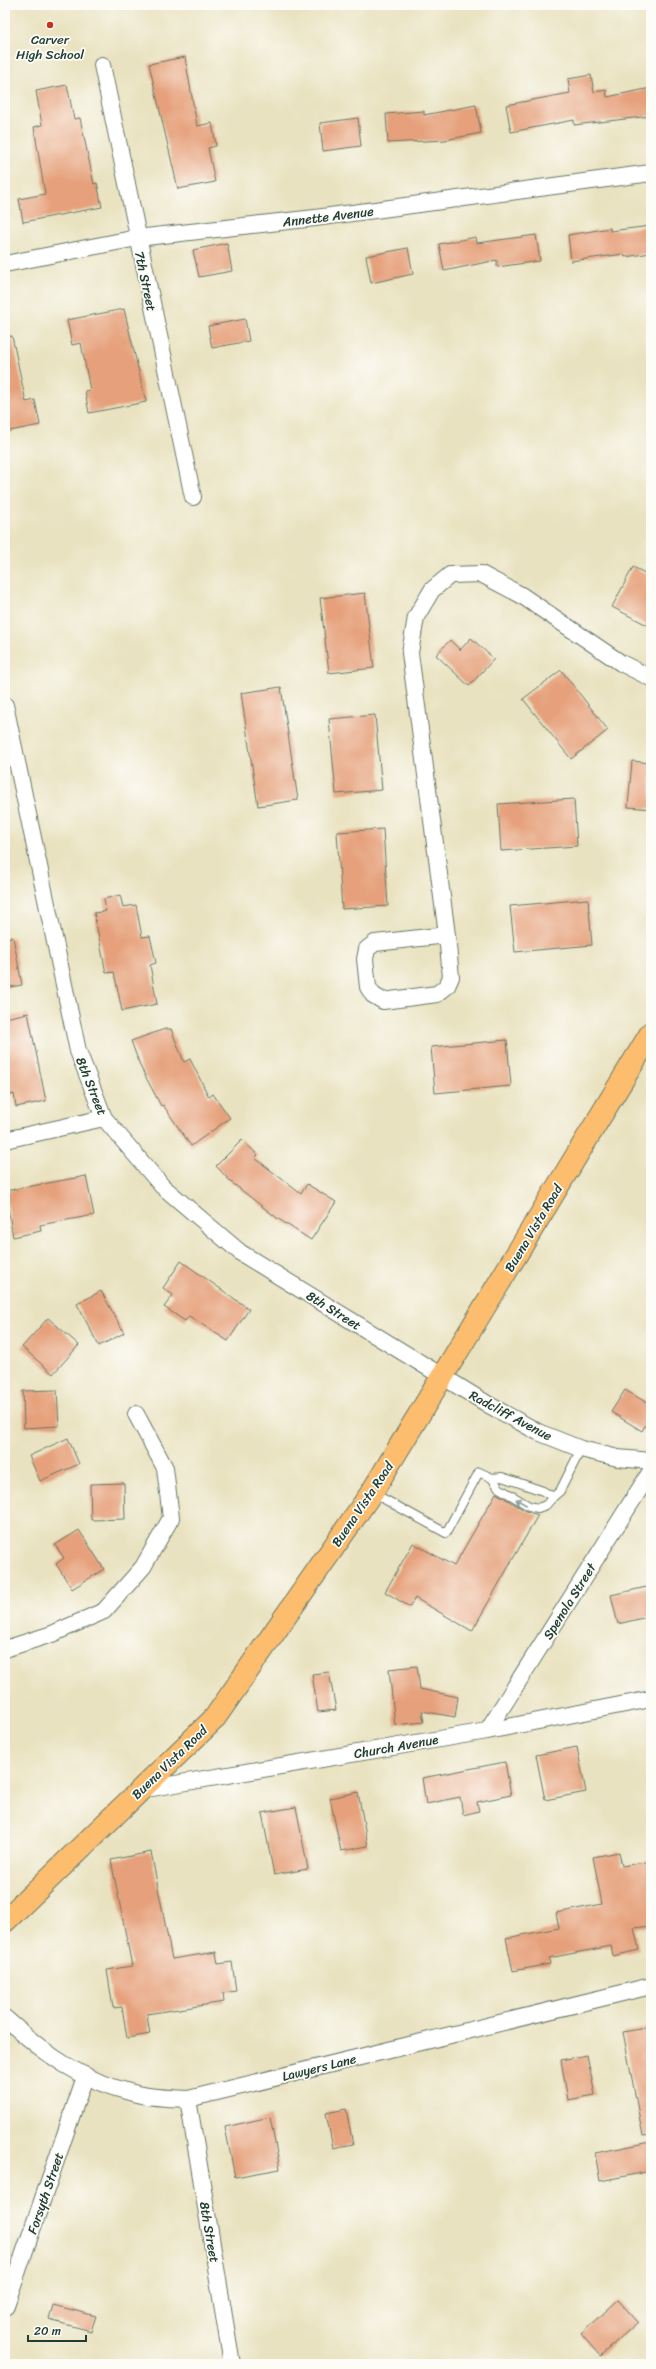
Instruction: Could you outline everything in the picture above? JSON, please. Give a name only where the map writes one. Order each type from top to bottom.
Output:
[{"type":"main road","name":"Buena Vista Road","points":[[5,1921],[214,1719],[372,1492],[444,1376],[651,1033]]},
{"type":"street","name":"7th Street","points":[[102,65],[192,497]]},
{"type":"street","name":"Annette Avenue","points":[[5,264],[137,238],[315,218],[651,173]]},
{"type":"street","points":[[446,935],[375,943],[367,950],[365,959],[368,987],[373,995],[383,1001],[437,994],[447,986],[451,977],[446,935],[410,653],[416,617],[432,590],[450,575],[482,574],[521,595],[621,663],[651,678]]},
{"type":"street","name":"8th Street","points":[[5,705],[78,1051],[104,1118],[162,1186],[241,1253],[444,1376]]},
{"type":"street","points":[[5,1140],[104,1118]]},
{"type":"street","name":"Radcliff Avenue","points":[[444,1376],[489,1405],[538,1432],[581,1449],[618,1458],[651,1461]]},
{"type":"street","points":[[5,1649],[52,1634],[104,1611],[143,1567],[171,1518],[165,1468],[136,1414]]},
{"type":"street","name":"Spenola Street","points":[[487,1731],[651,1471]]},
{"type":"street","name":"Church Avenue","points":[[140,1790],[487,1731],[651,1698]]},
{"type":"street","name":"Lawyers Lane","points":[[5,2018],[39,2049],[85,2077],[134,2094],[188,2100],[651,1986]]},
{"type":"street","name":"Forsyth Street","points":[[5,2308],[85,2077]]},
{"type":"street","name":"8th Street","points":[[188,2100],[232,2364]]},
{"type":"lane","points":[[372,1492],[446,1533],[474,1478],[479,1472],[492,1478],[499,1488],[529,1506],[538,1508],[546,1506],[560,1491],[581,1449]]},
{"type":"lane","points":[[492,1478],[502,1477],[543,1491],[554,1497]]},
{"type":"building","points":[[185,57],[197,126],[212,123],[216,146],[208,148],[215,182],[178,189],[149,64]]},
{"type":"building","points":[[591,75],[594,92],[606,90],[607,97],[651,88],[651,116],[574,125],[574,120],[511,132],[506,105],[570,93],[568,79]]},
{"type":"building","points":[[67,85],[74,119],[80,118],[94,184],[97,183],[102,207],[23,222],[19,199],[45,194],[34,127],[42,125],[36,91]]},
{"type":"building","points":[[476,105],[481,133],[445,140],[388,143],[386,114],[424,111],[424,115]]},
{"type":"building","points":[[358,118],[361,146],[323,151],[320,123]]},
{"type":"building","points":[[651,226],[651,253],[625,257],[624,254],[571,261],[568,235],[610,228],[610,231]]},
{"type":"building","points":[[536,235],[540,261],[497,267],[497,260],[444,271],[439,244],[476,237],[477,243]]},
{"type":"building","points":[[227,243],[232,271],[199,277],[193,250]]},
{"type":"building","points":[[408,248],[413,274],[371,283],[366,256]]},
{"type":"building","points":[[124,309],[146,402],[89,413],[85,391],[90,390],[81,343],[72,345],[67,320]]},
{"type":"building","points":[[245,319],[249,341],[212,348],[208,326]]},
{"type":"building","points":[[12,336],[26,402],[35,400],[40,425],[5,432],[5,337]]},
{"type":"building","points":[[633,567],[651,576],[651,627],[612,607]]},
{"type":"building","points":[[365,593],[374,668],[329,673],[320,598]]},
{"type":"building","points":[[471,638],[494,659],[469,686],[436,655],[450,640],[460,650]]},
{"type":"building","points":[[561,670],[608,730],[571,759],[523,699]]},
{"type":"building","points":[[281,687],[298,800],[258,806],[241,693]]},
{"type":"building","points":[[375,715],[382,790],[336,794],[329,719]]},
{"type":"building","points":[[632,761],[651,763],[651,809],[628,807]]},
{"type":"building","points":[[574,799],[577,846],[501,851],[498,804]]},
{"type":"building","points":[[383,829],[388,906],[342,909],[337,832]]},
{"type":"building","points":[[120,895],[123,907],[136,905],[142,937],[150,936],[156,963],[150,965],[157,1004],[122,1011],[114,972],[106,973],[94,913],[106,911],[104,899]]},
{"type":"building","points":[[588,899],[592,945],[515,952],[510,906]]},
{"type":"building","points":[[13,937],[22,985],[5,988],[5,938]]},
{"type":"building","points":[[28,1013],[46,1101],[16,1107],[14,1094],[5,1096],[5,1072],[10,1071],[5,1046],[5,1018]]},
{"type":"building","points":[[165,1029],[171,1029],[184,1062],[190,1059],[209,1097],[213,1094],[230,1118],[191,1146],[163,1105],[161,1106],[141,1068],[131,1041]]},
{"type":"building","points":[[507,1040],[511,1086],[435,1093],[431,1047]]},
{"type":"building","points":[[242,1140],[258,1155],[255,1158],[301,1194],[307,1184],[336,1202],[311,1240],[277,1218],[231,1182],[216,1166]]},
{"type":"building","points":[[86,1176],[94,1215],[40,1225],[41,1231],[13,1237],[5,1191]]},
{"type":"building","points":[[181,1261],[249,1309],[228,1341],[189,1316],[185,1321],[164,1307],[173,1295],[163,1288]]},
{"type":"building","points":[[101,1291],[124,1333],[99,1346],[77,1304]]},
{"type":"building","points":[[48,1318],[79,1345],[53,1374],[22,1347]]},
{"type":"building","points":[[57,1390],[59,1426],[24,1428],[23,1391]]},
{"type":"building","points":[[625,1390],[651,1405],[651,1416],[642,1431],[611,1412]]},
{"type":"building","points":[[68,1438],[79,1464],[40,1481],[29,1456]]},
{"type":"building","points":[[124,1483],[125,1519],[91,1520],[90,1484]]},
{"type":"building","points":[[496,1493],[526,1511],[538,1515],[472,1631],[415,1598],[410,1607],[385,1592],[413,1543],[454,1566]]},
{"type":"building","points":[[79,1530],[104,1569],[72,1589],[56,1564],[64,1558],[55,1545]]},
{"type":"building","points":[[651,1586],[651,1616],[618,1624],[611,1595]]},
{"type":"building","points":[[417,1666],[420,1689],[458,1697],[455,1717],[422,1711],[424,1722],[395,1725],[389,1669]]},
{"type":"building","points":[[329,1672],[336,1710],[318,1712],[312,1674]]},
{"type":"building","points":[[577,1747],[586,1792],[545,1800],[536,1755]]},
{"type":"building","points":[[505,1762],[511,1795],[477,1802],[479,1811],[463,1815],[460,1797],[426,1804],[422,1778]]},
{"type":"building","points":[[358,1792],[368,1846],[341,1851],[330,1798]]},
{"type":"building","points":[[296,1807],[308,1869],[274,1875],[262,1813]]},
{"type":"building","points":[[151,1852],[172,1959],[216,1952],[218,1964],[232,1962],[236,1991],[223,1993],[224,2002],[147,2014],[150,2034],[127,2038],[122,2007],[113,2008],[107,1970],[132,1966],[111,1860]]},
{"type":"building","points":[[619,1852],[622,1866],[651,1861],[651,1926],[634,1928],[639,1950],[613,1956],[611,1946],[549,1958],[550,1964],[513,1971],[506,1938],[559,1928],[556,1913],[602,1904],[593,1857]]},
{"type":"building","points":[[651,2027],[651,2135],[643,2136],[623,2032]]},
{"type":"building","points":[[587,2055],[595,2095],[568,2100],[561,2060]]},
{"type":"building","points":[[346,2109],[353,2144],[333,2148],[326,2113]]},
{"type":"building","points":[[270,2117],[280,2169],[235,2177],[225,2127]]},
{"type":"building","points":[[651,2142],[651,2171],[600,2181],[595,2153]]},
{"type":"building","points":[[618,2300],[638,2322],[600,2356],[581,2334]]},
{"type":"building","points":[[53,2305],[96,2316],[91,2331],[49,2320]]},
{"type":"place","name":"Carver High School","points":[[50,25]]}]
